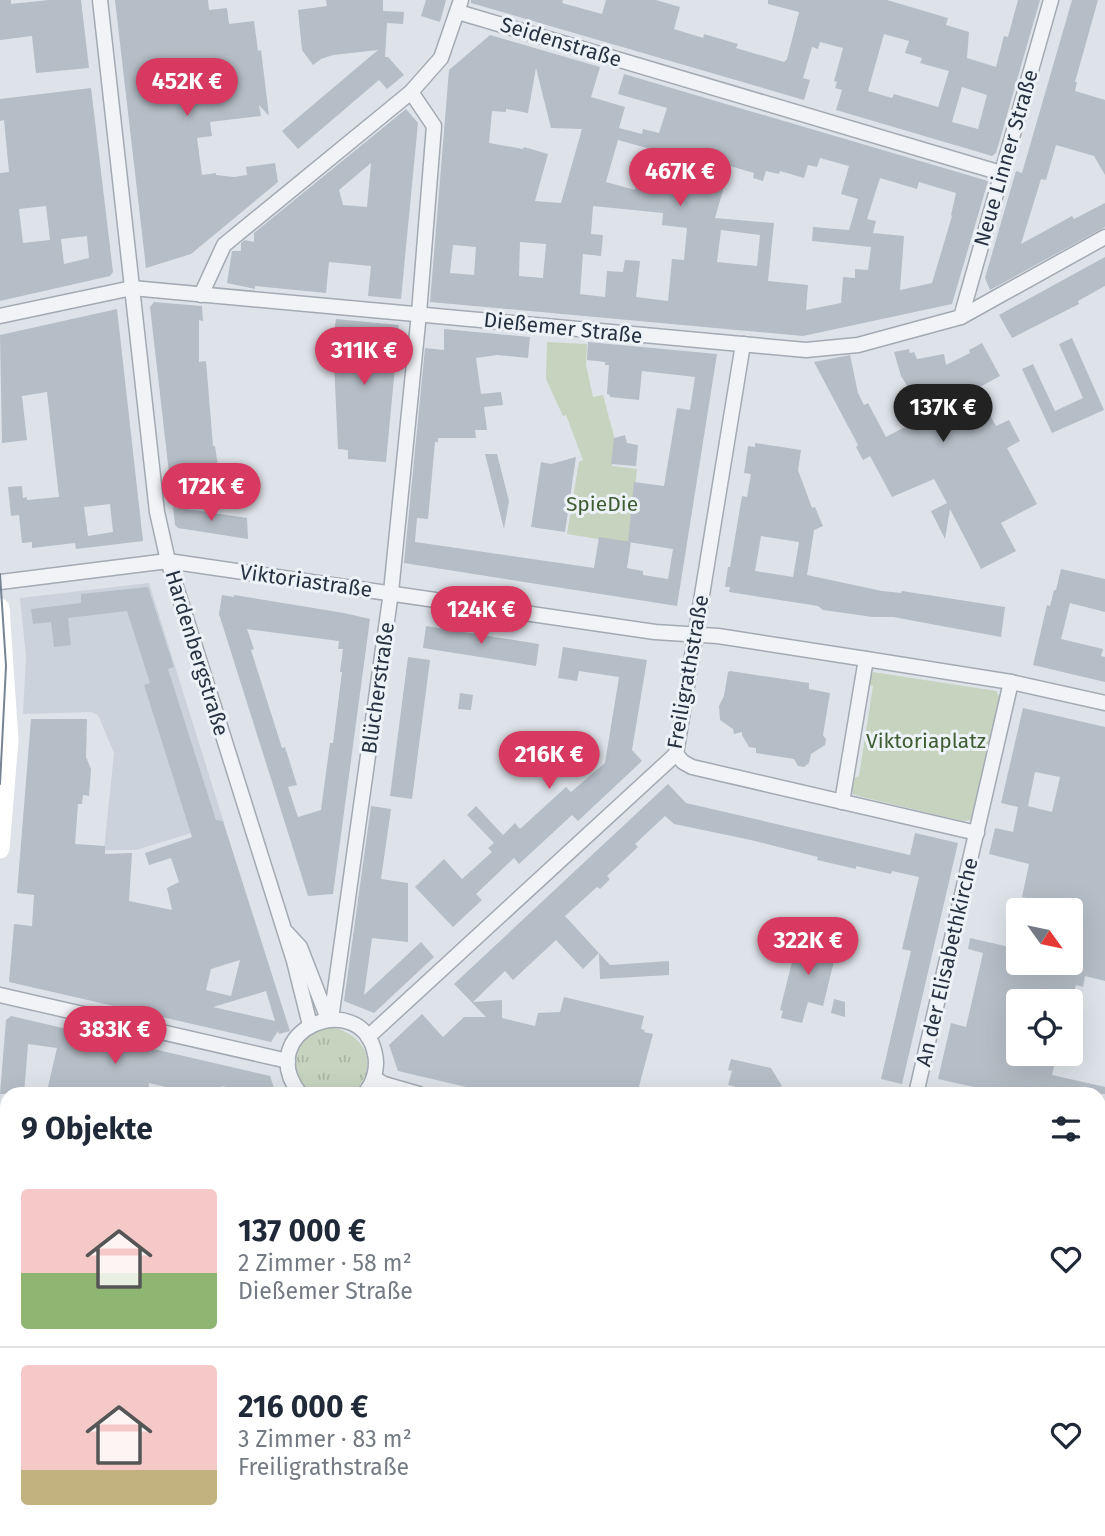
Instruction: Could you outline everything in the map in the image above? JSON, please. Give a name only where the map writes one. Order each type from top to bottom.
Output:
[{"type":"main road","points":[[0,608],[1,671],[9,740],[0,849]]},
{"type":"street","name":"Hardenbergstraße","points":[[100,0],[157,512],[169,561],[283,928],[310,1025]]},
{"type":"street","name":"Neue Linner Straße","points":[[961,317],[1051,0]]},
{"type":"street","name":"Seidenstraße","points":[[201,295],[224,245],[411,92],[441,58],[459,6],[1001,173]]},
{"type":"street","name":"Blücherstraße","points":[[330,1019],[391,592],[419,313],[434,126],[411,92]]},
{"type":"street","name":"Dießemer Straße","points":[[0,316],[132,288],[806,350],[858,345],[961,317],[1105,237]]},
{"type":"street","name":"Freiligrathstraße","points":[[368,1037],[676,754],[743,344]]},
{"type":"street","name":"Viktoriastraße","points":[[0,582],[169,561],[655,632],[696,635]]},
{"type":"street","points":[[696,635],[718,636],[1011,682],[1105,703]]},
{"type":"street","points":[[842,802],[866,659]]},
{"type":"street","points":[[676,754],[692,767],[977,833],[1011,682]]},
{"type":"street","name":"An der Elisabethkirche","points":[[915,1087],[977,833]]},
{"type":"street","name":"Hardenbergstraße","points":[[283,928],[300,947],[330,1019]]},
{"type":"street","points":[[0,995],[288,1061]]},
{"type":"street","points":[[296,1087],[289,1074],[288,1061],[295,1040],[310,1025],[330,1019],[345,1021],[358,1027],[368,1037],[374,1050],[382,1085]]},
{"type":"shaded area","points":[[149,583],[224,823],[136,850],[104,850],[114,753],[98,715],[91,712],[23,714],[26,656],[20,598]]},
{"type":"green space","name":"SpieDie","points":[[547,342],[587,344],[586,365],[593,397],[603,395],[615,440],[612,466],[637,469],[629,544],[567,534],[579,462],[583,460],[566,415],[563,416],[546,379]]},
{"type":"green space","name":"Viktoriaplatz","points":[[873,672],[996,691],[1001,700],[1000,707],[997,707],[971,820],[963,821],[854,795],[851,791],[852,779],[859,776],[873,686],[868,684]]},
{"type":"green space","points":[[329,1027],[339,1029],[348,1033],[362,1046],[368,1063],[367,1072],[358,1087],[305,1087],[302,1084],[297,1074],[296,1055],[307,1038]]},
{"type":"building","points":[[0,0],[11,0],[11,4],[81,0],[89,68],[36,73],[32,36],[0,40]]},
{"type":"building","points":[[115,0],[208,0],[209,10],[227,8],[229,24],[254,21],[258,51],[261,50],[269,116],[259,105],[261,116],[210,122],[212,136],[197,138],[202,175],[247,175],[246,167],[275,163],[278,182],[191,254],[146,268]]},
{"type":"building","points":[[326,0],[383,0],[383,11],[404,12],[403,24],[387,23],[385,57],[404,75],[387,89],[379,80],[298,149],[282,131],[378,50],[333,55],[313,65],[302,50],[298,10],[327,6]]},
{"type":"building","points":[[426,0],[446,0],[440,22],[421,16]]},
{"type":"building","points":[[471,0],[563,0],[562,3],[602,14],[606,0],[656,0],[680,7],[674,29],[703,38],[704,34],[738,44],[736,48],[784,62],[799,12],[768,4],[768,0],[887,0],[948,18],[946,25],[969,32],[967,58],[996,67],[1018,0],[1040,0],[996,153],[992,156],[836,110],[842,90],[835,88],[837,82],[834,81],[843,48],[820,42],[818,49],[812,47],[803,78],[810,80],[804,100],[471,3]],"holes":[[[884,34],[909,41],[905,53],[922,58],[920,63],[949,71],[938,107],[894,94],[892,98],[868,91]],[[962,87],[987,95],[978,129],[952,122]]]},
{"type":"building","points":[[1072,0],[1098,0],[1075,82],[1075,91],[1105,100],[1105,175],[1094,156],[1056,145],[1046,180],[1041,179],[1021,244],[1072,216],[1074,219],[1105,203],[1105,227],[990,290],[985,278],[1016,171],[1022,173]]},
{"type":"building","points":[[490,35],[600,67],[591,97],[625,107],[619,128],[642,134],[643,129],[659,133],[667,108],[618,94],[624,74],[988,181],[952,304],[803,336],[430,302],[449,70]],"holes":[[[536,68],[551,128],[582,129],[561,203],[535,201],[548,154],[524,147],[523,149],[489,143],[492,111],[506,112],[506,109],[528,113]],[[618,140],[647,148],[635,190],[606,182]],[[820,158],[849,166],[841,194],[858,199],[849,230],[813,227],[812,241],[871,247],[868,270],[855,269],[855,278],[843,277],[841,303],[806,310],[808,285],[768,281],[774,223],[715,218],[730,166],[754,173],[753,178],[763,181],[766,171],[779,174],[780,171],[804,178],[808,165],[817,167]],[[880,178],[917,189],[919,182],[956,193],[932,283],[900,290],[904,236],[873,233],[876,221],[867,219]],[[593,206],[663,213],[662,225],[687,228],[684,260],[672,259],[668,301],[636,297],[640,261],[625,260],[623,272],[607,271],[605,297],[580,294],[583,254],[601,256],[603,235],[591,234]],[[721,230],[760,235],[757,266],[717,262]],[[520,242],[546,244],[543,278],[519,276]],[[453,245],[476,247],[474,275],[450,273]]]},
{"type":"building","points":[[91,88],[113,272],[110,276],[0,301],[0,173],[9,172],[4,120],[0,121],[0,99]],"holes":[[[46,206],[50,240],[23,243],[19,209]],[[87,236],[89,258],[64,264],[61,239]]]},
{"type":"building","points":[[406,109],[418,123],[401,299],[368,296],[371,266],[329,262],[326,293],[255,286],[255,289],[227,283],[232,251],[241,251],[241,243],[245,240],[254,242],[254,233]],"holes":[[[371,163],[367,207],[343,205],[339,190]]]},
{"type":"building","points":[[1105,257],[1105,286],[1078,301],[1079,304],[1012,338],[999,315]]},
{"type":"building","points":[[154,302],[202,306],[203,321],[199,320],[199,362],[206,361],[213,446],[220,480],[245,477],[246,491],[172,499],[150,307]]},
{"type":"building","points":[[117,309],[143,541],[76,549],[75,543],[32,548],[32,542],[22,543],[19,515],[11,516],[8,487],[22,486],[23,498],[27,497],[27,500],[59,497],[47,392],[22,396],[27,440],[2,443],[0,335]],"holes":[[[110,504],[113,532],[88,536],[84,507]]]},
{"type":"building","points":[[336,319],[399,325],[386,462],[348,459],[348,450],[338,449],[333,340]]},
{"type":"building","points":[[444,329],[530,337],[528,358],[497,355],[476,358],[481,394],[501,392],[503,405],[484,407],[487,430],[475,430],[476,438],[438,438],[438,442],[435,442],[428,519],[417,518],[415,542],[594,568],[599,537],[628,542],[634,482],[664,486],[677,408],[690,410],[695,377],[642,371],[639,400],[610,397],[607,394],[609,365],[587,360],[588,342],[717,354],[677,606],[404,563],[425,348],[444,350]],"holes":[[[631,542],[673,549],[668,579],[643,575],[643,571],[627,568]]]},
{"type":"building","points":[[1072,338],[1104,410],[1052,433],[1022,369],[1033,364],[1055,411],[1083,398],[1059,344]]},
{"type":"building","points":[[982,343],[1000,376],[976,389],[996,426],[1009,420],[1020,441],[1007,448],[1037,504],[1001,523],[1016,551],[981,569],[950,509],[945,539],[931,511],[947,503],[934,479],[892,497],[870,456],[863,460],[856,447],[858,445],[814,362],[850,355],[858,393],[864,405],[868,403],[886,437],[907,426],[894,402],[911,392],[901,376],[894,352],[909,349],[917,359],[944,354],[946,365],[970,353],[969,350]]},
{"type":"building","points":[[625,435],[627,443],[638,445],[636,466],[611,464],[614,438]]},
{"type":"building","points":[[755,443],[801,450],[798,470],[812,508],[815,507],[823,526],[814,530],[807,575],[882,591],[902,591],[1005,607],[1001,637],[893,617],[823,610],[818,606],[729,592],[730,587],[725,587],[728,567],[742,496],[747,497],[751,474],[744,473],[748,446],[755,447]],"holes":[[[761,536],[799,542],[793,577],[755,571]]]},
{"type":"building","points":[[485,454],[497,454],[509,501],[504,529]]},
{"type":"building","points":[[576,457],[565,532],[531,527],[541,462],[551,464]]},
{"type":"building","points":[[173,507],[247,518],[248,539],[178,528],[175,525]]},
{"type":"building","points":[[1061,569],[1105,579],[1105,612],[1070,603],[1061,639],[1103,649],[1101,656],[1105,657],[1105,682],[1033,665],[1047,605],[1050,606]]},
{"type":"building","points":[[148,587],[174,667],[168,669],[208,795],[216,820],[223,821],[290,1031],[279,1034],[278,1031],[271,1042],[9,982],[14,924],[32,926],[34,895],[17,893],[31,719],[87,719],[86,757],[91,769],[89,796],[83,795],[82,804],[78,804],[75,844],[105,846],[105,854],[132,853],[129,901],[172,910],[167,888],[179,882],[171,858],[149,865],[145,853],[192,837],[144,685],[150,683],[127,611],[68,618],[71,645],[54,647],[51,622],[33,624],[31,609],[81,603],[81,594]],"holes":[[[240,960],[231,996],[206,990],[211,969]],[[266,991],[275,1021],[213,1007],[230,1002]]]},
{"type":"building","points":[[222,595],[234,595],[370,619],[333,894],[308,896],[219,614]],"holes":[[[247,629],[339,641],[338,649],[343,649],[342,672],[321,810],[298,817],[288,787],[297,785],[285,747],[282,748]]]},
{"type":"building","points":[[426,626],[539,644],[536,666],[423,648]]},
{"type":"building","points":[[563,647],[647,660],[632,750],[642,761],[578,821],[572,815],[519,864],[514,858],[476,894],[482,900],[453,927],[415,887],[444,859],[462,879],[492,852],[488,848],[494,843],[467,815],[476,806],[503,835],[515,823],[520,829],[566,787],[571,792],[605,763],[619,677],[579,671],[577,681],[558,678]]},
{"type":"building","points":[[408,657],[430,660],[412,799],[390,796]]},
{"type":"building","points":[[730,671],[809,683],[809,689],[830,693],[823,735],[826,739],[825,745],[811,754],[809,763],[804,767],[798,766],[794,759],[756,753],[756,748],[749,747],[742,732],[734,734],[733,729],[720,720],[719,706]]},
{"type":"building","points":[[460,693],[473,695],[471,710],[458,709]]},
{"type":"building","points":[[1023,708],[1105,727],[1105,981],[1085,976],[1083,987],[1076,985],[1075,989],[1006,989],[1006,1066],[1054,1066],[1052,1075],[1105,1087],[974,1087],[938,1079],[951,1023],[966,1027],[983,953],[968,949],[970,938],[1006,946],[1006,975],[1083,975],[1083,898],[1022,897],[1029,864],[989,854],[995,828],[1013,832],[1018,807],[1001,803]],"holes":[[[1035,772],[1060,777],[1052,812],[1028,806]]]},
{"type":"building","points":[[668,784],[686,803],[910,855],[915,833],[958,843],[902,1084],[881,1079],[911,951],[902,949],[919,877],[856,866],[856,869],[817,860],[818,857],[751,840],[674,824],[665,816],[635,844],[638,847],[607,876],[610,879],[600,889],[597,887],[565,916],[599,953],[583,969],[556,940],[513,980],[505,971],[473,1002],[502,1000],[502,1018],[535,1026],[538,1013],[560,1012],[564,997],[644,1016],[641,1029],[653,1034],[639,1087],[466,1087],[398,1071],[389,1045],[422,1014],[443,1037],[464,1017],[486,1017],[454,984]]},
{"type":"building","points":[[371,806],[391,809],[381,879],[408,883],[408,942],[372,938],[364,995],[421,942],[434,957],[374,1013],[344,1001]]},
{"type":"building","points":[[798,938],[824,944],[825,940],[841,944],[823,1006],[808,1002],[802,1023],[781,1018],[783,1011],[780,1010]]},
{"type":"building","points":[[599,953],[610,965],[669,961],[669,975],[600,979]]},
{"type":"building","points":[[834,999],[845,1002],[845,1017],[831,1013]]},
{"type":"building","points":[[11,1016],[270,1076],[274,1087],[166,1087],[149,1083],[149,1087],[48,1087],[57,1048],[28,1044],[25,1087],[1,1087],[6,1020]]},
{"type":"building","points":[[731,1059],[771,1068],[782,1086],[728,1085],[732,1071],[728,1070]]},
{"type":"tram line","points":[[0,574],[6,666],[0,784]]}]
